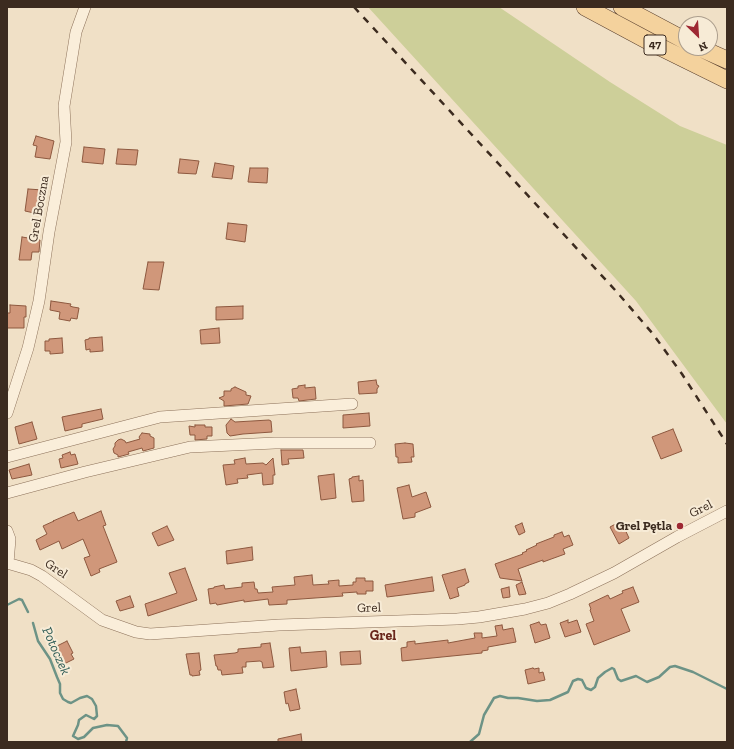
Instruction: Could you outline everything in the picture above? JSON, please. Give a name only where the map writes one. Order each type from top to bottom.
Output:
[{"type":"main road","name":"47","points":[[585,7],[654,44],[727,80]]},
{"type":"main road","name":"47","points":[[622,7],[678,37]]},
{"type":"street","name":"Grel Boczna","points":[[7,413],[28,348],[39,301],[49,232],[66,142],[64,106],[76,32],[85,7]]},
{"type":"street","points":[[7,457],[160,417],[352,404]]},
{"type":"street","points":[[7,493],[85,472],[190,448],[274,443],[370,443]]},
{"type":"street","name":"Grel","points":[[8,563],[31,570],[42,576],[102,620],[124,629],[150,634],[279,625],[472,618],[525,609],[548,603],[570,594],[614,573],[676,537],[727,512]]},
{"type":"street","points":[[7,531],[10,539],[8,563]]},
{"type":"green space","points":[[368,7],[499,7],[610,82],[680,126],[727,145],[727,424],[636,301]]},
{"type":"building","points":[[36,136],[54,141],[50,159],[35,157],[37,146],[33,145]]},
{"type":"building","points":[[84,147],[105,149],[103,164],[82,162]]},
{"type":"building","points":[[118,149],[138,150],[136,165],[116,164]]},
{"type":"building","points":[[180,159],[199,161],[196,174],[178,173]]},
{"type":"building","points":[[215,163],[234,166],[232,179],[212,177]]},
{"type":"building","points":[[250,168],[268,168],[267,183],[248,182]]},
{"type":"building","points":[[28,189],[43,190],[39,214],[25,211]]},
{"type":"building","points":[[228,223],[247,225],[245,242],[226,239]]},
{"type":"building","points":[[22,237],[40,240],[39,252],[32,252],[31,260],[19,260]]},
{"type":"building","points":[[148,262],[164,262],[159,290],[143,289]]},
{"type":"building","points":[[51,301],[71,304],[70,306],[79,308],[77,319],[71,318],[70,321],[59,319],[60,312],[50,310]]},
{"type":"building","points":[[10,305],[26,306],[24,328],[7,328],[7,313],[10,313]]},
{"type":"building","points":[[243,306],[243,319],[216,320],[216,307]]},
{"type":"building","points":[[219,328],[220,343],[201,344],[200,330]]},
{"type":"building","points":[[102,337],[103,351],[90,352],[90,349],[86,350],[85,340],[89,338]]},
{"type":"building","points":[[62,338],[63,353],[50,354],[50,351],[45,351],[45,341],[49,341],[49,339]]},
{"type":"building","points":[[376,380],[377,385],[379,386],[377,393],[359,394],[358,382]]},
{"type":"building","points":[[305,385],[305,388],[315,387],[316,399],[299,401],[298,398],[293,398],[292,389]]},
{"type":"building","points":[[235,387],[246,392],[246,395],[251,396],[248,404],[224,406],[224,401],[219,398],[224,396],[224,391],[231,391],[231,389]]},
{"type":"building","points":[[101,409],[103,419],[82,424],[82,427],[65,431],[62,417]]},
{"type":"building","points":[[369,413],[370,426],[343,428],[343,415]]},
{"type":"building","points":[[231,419],[235,422],[269,420],[271,421],[272,432],[230,436],[227,433],[226,425]]},
{"type":"building","points":[[32,422],[37,439],[19,444],[15,427]]},
{"type":"building","points":[[195,425],[212,427],[212,436],[207,436],[207,439],[195,440],[195,435],[190,435],[189,426],[195,427]]},
{"type":"building","points":[[673,429],[682,451],[661,459],[652,437]]},
{"type":"building","points":[[142,433],[150,434],[150,436],[154,438],[154,448],[143,451],[142,448],[118,457],[118,455],[114,453],[113,449],[118,440],[121,439],[126,443],[140,439],[139,437]]},
{"type":"building","points":[[395,444],[413,444],[414,457],[411,457],[412,462],[398,463]]},
{"type":"building","points":[[281,450],[303,450],[304,458],[288,459],[289,464],[282,465]]},
{"type":"building","points":[[70,452],[71,455],[75,454],[78,464],[61,468],[59,459],[63,458],[62,455]]},
{"type":"building","points":[[245,458],[246,464],[263,463],[266,465],[273,458],[275,475],[273,475],[273,484],[263,485],[262,473],[247,475],[248,478],[237,479],[238,483],[226,485],[223,465],[235,464],[234,460]]},
{"type":"building","points":[[29,464],[32,475],[12,479],[9,470]]},
{"type":"building","points":[[334,474],[336,498],[321,500],[318,476]]},
{"type":"building","points":[[359,476],[359,481],[363,480],[364,501],[352,502],[349,479]]},
{"type":"building","points":[[409,485],[412,497],[426,492],[431,507],[415,513],[415,517],[403,519],[397,488]]},
{"type":"building","points":[[101,511],[106,525],[103,526],[117,562],[99,569],[100,572],[91,576],[84,558],[90,556],[83,539],[62,549],[59,541],[40,550],[36,540],[47,534],[43,526],[74,512],[78,521]]},
{"type":"building","points":[[621,521],[629,538],[619,544],[610,527]]},
{"type":"building","points":[[522,523],[525,532],[519,535],[515,526]]},
{"type":"building","points":[[167,526],[174,540],[158,546],[152,533]]},
{"type":"building","points":[[562,532],[564,537],[569,535],[573,545],[563,549],[565,554],[518,569],[522,581],[500,578],[495,564],[523,554],[522,553],[527,551],[526,550],[537,545],[536,544]]},
{"type":"building","points":[[252,547],[253,560],[227,564],[226,551]]},
{"type":"building","points":[[185,568],[197,600],[148,616],[145,604],[177,593],[169,573]]},
{"type":"building","points":[[465,569],[469,582],[457,588],[459,596],[450,599],[442,575]]},
{"type":"building","points":[[312,575],[313,585],[329,584],[328,581],[339,580],[339,586],[353,585],[353,582],[356,582],[356,578],[365,578],[365,581],[373,581],[373,591],[366,591],[366,594],[357,594],[357,592],[342,593],[343,596],[287,600],[287,604],[269,605],[268,599],[244,602],[244,600],[217,605],[216,603],[210,604],[208,589],[214,587],[224,585],[225,589],[242,587],[242,583],[254,582],[255,589],[257,589],[258,593],[273,592],[272,587],[295,585],[294,577]]},
{"type":"building","points":[[432,577],[434,591],[387,597],[385,585]]},
{"type":"building","points":[[522,582],[526,594],[519,595],[516,585]]},
{"type":"building","points":[[509,587],[510,597],[503,598],[501,589]]},
{"type":"building","points":[[633,587],[639,602],[621,609],[630,631],[594,645],[586,624],[594,621],[589,604],[608,595],[610,599],[623,593],[622,591]]},
{"type":"building","points":[[130,596],[134,607],[120,611],[116,601]]},
{"type":"building","points":[[568,620],[568,623],[577,620],[581,632],[565,637],[560,623]]},
{"type":"building","points":[[539,622],[541,625],[546,624],[550,638],[535,643],[530,625]]},
{"type":"building","points":[[502,625],[503,630],[513,628],[516,642],[488,647],[488,650],[482,651],[482,653],[402,661],[401,648],[407,647],[407,642],[415,641],[415,644],[448,640],[448,643],[475,638],[474,633],[482,633],[482,638],[497,636],[495,626]]},
{"type":"building","points":[[67,641],[73,653],[71,654],[74,659],[62,665],[53,648]]},
{"type":"building","points":[[270,643],[274,667],[263,668],[262,662],[260,661],[246,662],[246,667],[242,667],[243,673],[222,675],[221,670],[218,670],[216,666],[214,655],[235,653],[238,652],[238,649],[261,647],[261,644]]},
{"type":"building","points":[[300,647],[301,653],[326,651],[327,667],[291,671],[289,648]]},
{"type":"building","points":[[360,651],[361,664],[341,665],[340,652]]},
{"type":"building","points":[[199,653],[201,670],[199,671],[200,675],[192,676],[190,675],[186,654]]},
{"type":"building","points":[[539,668],[539,673],[543,672],[545,680],[528,684],[525,670]]},
{"type":"building","points":[[296,689],[300,709],[290,711],[288,703],[286,704],[284,692]]},
{"type":"building","points":[[301,734],[302,742],[278,742],[278,739]]},
{"type":"waterway","name":"Potoczek","points":[[7,605],[19,599],[22,600],[28,612]]},
{"type":"waterway","name":"Potoczek","points":[[33,623],[38,641],[50,659],[60,684],[60,693],[63,699],[71,703],[87,696],[92,699],[96,706],[97,716],[94,719],[86,715],[79,720],[73,736],[78,739],[84,737],[93,728],[107,725],[118,726],[127,738],[126,742]]},
{"type":"waterway","name":"Potoczek","points":[[470,742],[479,734],[484,715],[494,698],[500,696],[537,701],[550,700],[568,692],[573,681],[578,679],[582,680],[586,688],[591,690],[595,687],[598,678],[612,668],[614,669],[618,679],[621,681],[636,676],[647,682],[659,677],[670,667],[675,666],[693,672],[727,689]]},
{"type":"railway","points":[[354,7],[616,291],[653,334],[682,374],[727,444]]},
{"type":"place","name":"Grel Pętla","points":[[680,526]]},
{"type":"district","name":"Grel","points":[[383,636]]}]
